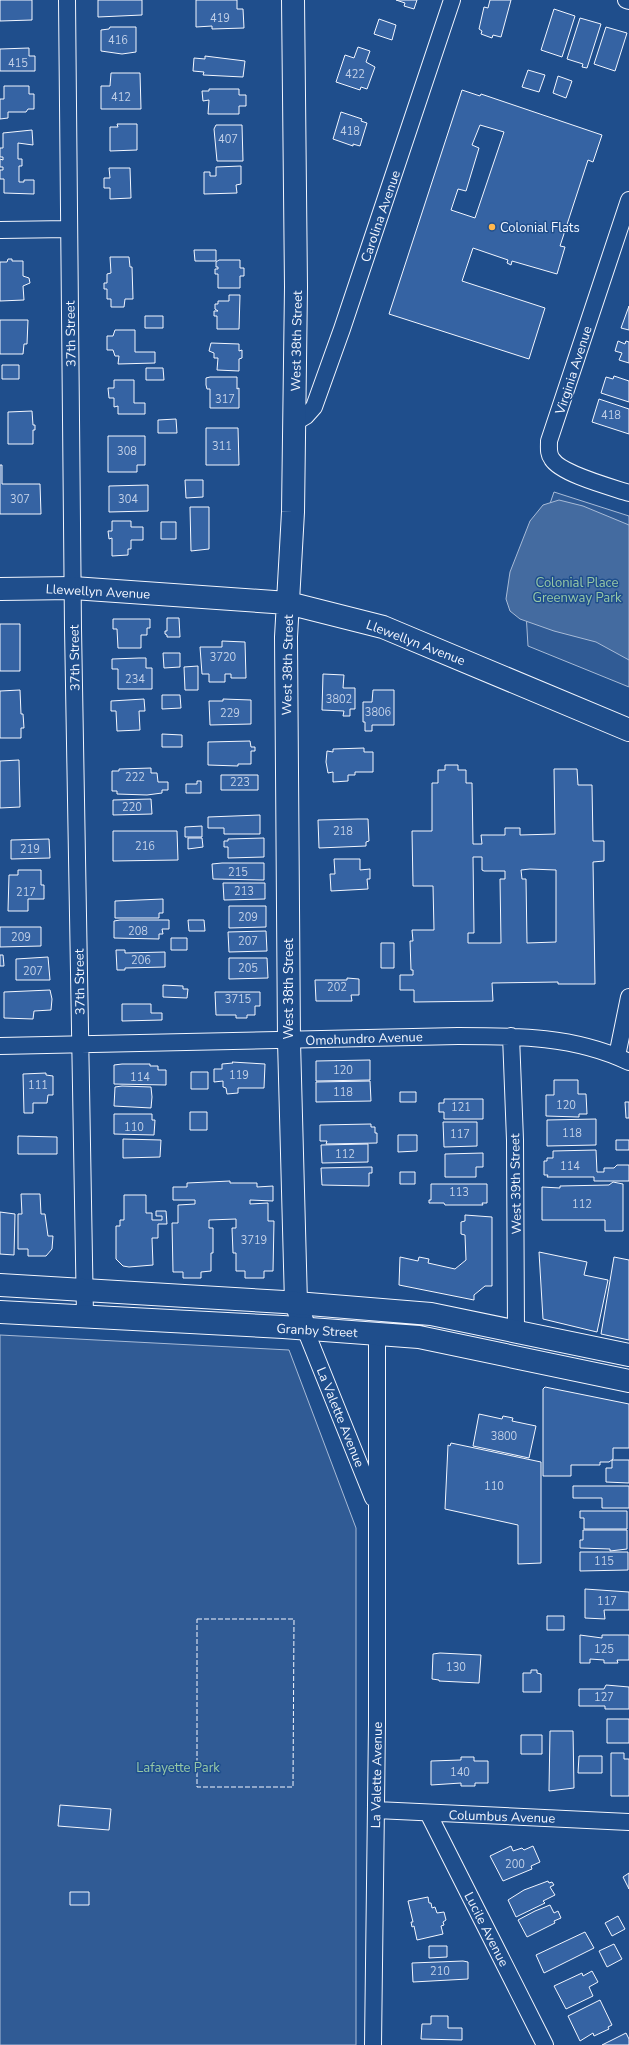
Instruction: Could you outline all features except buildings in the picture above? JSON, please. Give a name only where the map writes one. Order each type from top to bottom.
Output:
[{"type":"main road","name":"West 38th Street","points":[[293,0],[296,287],[294,423],[286,645],[289,1041],[296,1303],[305,1329]]},
{"type":"main road","name":"Llewellyn Avenue","points":[[0,589],[73,588],[288,602],[383,627],[629,730]]},
{"type":"main road","name":"Granby Street","points":[[0,1285],[296,1303],[431,1314],[629,1355]]},
{"type":"main road","name":"Granby Street","points":[[0,1312],[377,1333],[449,1342],[629,1381]]},
{"type":"street","name":"37th Street","points":[[67,0],[68,229],[85,1316]]},
{"type":"street","name":"Carolina Avenue","points":[[294,423],[306,416],[314,407],[342,329],[452,0]]},
{"type":"street","name":"Virginia Avenue","points":[[629,200],[549,441],[549,452],[552,459],[564,470],[629,493]]},
{"type":"street","points":[[0,230],[68,229]]},
{"type":"street","points":[[623,1059],[629,997]]},
{"type":"street","name":"Omohundro Avenue","points":[[0,1046],[511,1036],[545,1038],[592,1047],[623,1059]]},
{"type":"street","name":"West 39th Street","points":[[511,1036],[515,1140],[516,1331]]},
{"type":"street","name":"La Valette Avenue","points":[[305,1329],[376,1505]]},
{"type":"street","name":"La Valette Avenue","points":[[373,2045],[376,1810],[377,1333]]},
{"type":"street","name":"Columbus Avenue","points":[[376,1810],[629,1822]]},
{"type":"street","name":"Lucile Avenue","points":[[428,1813],[545,2045]]},
{"type":"green space","name":"Colonial Place Greenway Park","points":[[554,492],[629,516],[629,687],[528,646],[524,579]]},
{"type":"green space","name":"Lafayette Park","points":[[0,1335],[289,1350],[356,1528],[356,2045],[0,2045]]},
{"type":"shaded area","name":"Colonial Place Greenway Park","points":[[559,500],[583,506],[629,525],[629,660],[596,642],[554,631],[520,619],[510,611],[506,599],[510,572],[530,521],[543,505]]},
{"type":"fence","points":[[197,1619],[294,1619],[293,1787],[197,1787],[197,1619]]},
{"type":"place","name":"Colonial Flats","points":[[492,227]]}]
